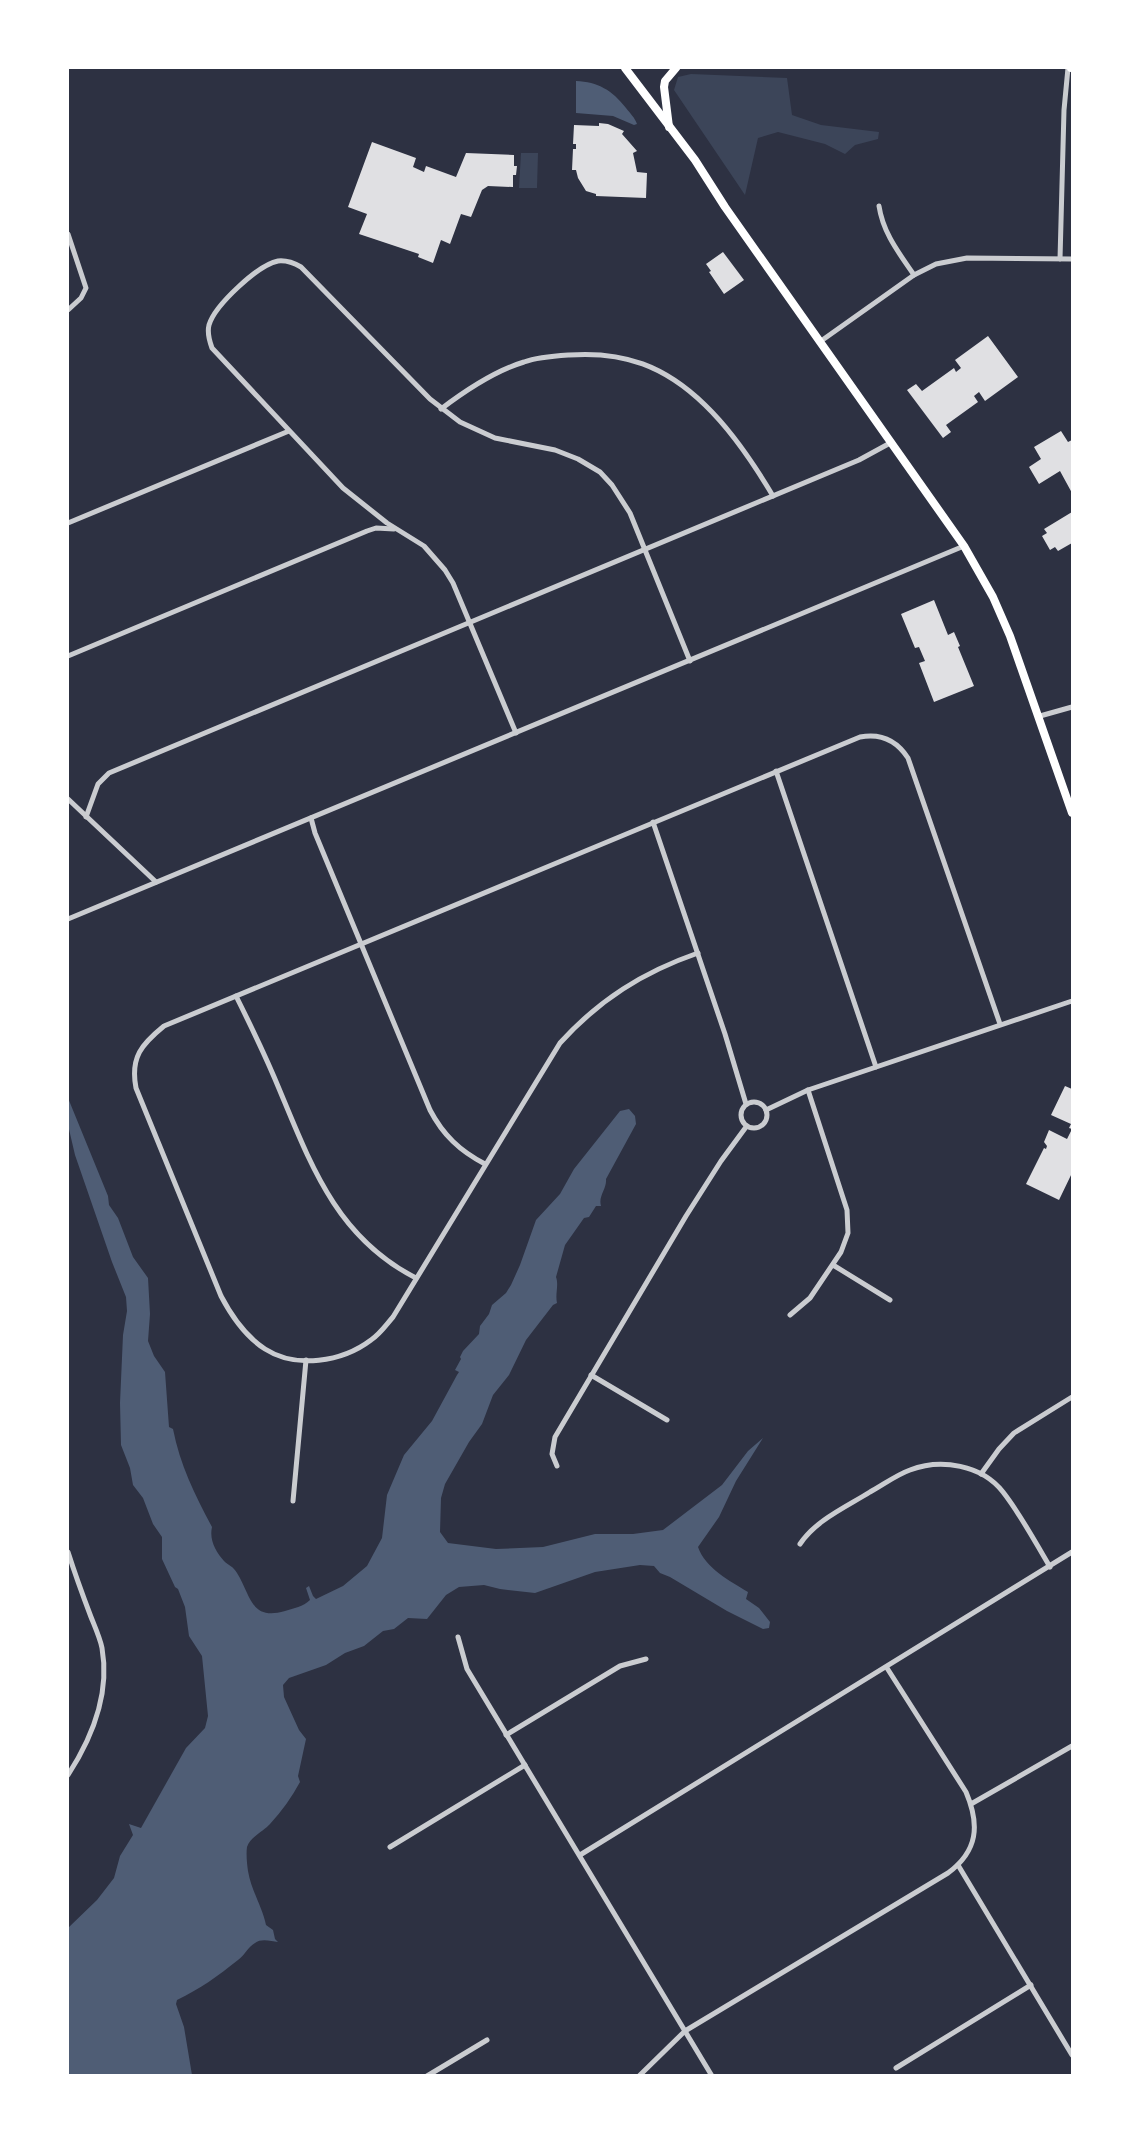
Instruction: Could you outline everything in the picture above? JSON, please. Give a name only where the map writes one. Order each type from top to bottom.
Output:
[{"type":"main road","points":[[625,68],[821,341],[964,546],[988,588],[1010,636],[1040,716],[1072,813]]},
{"type":"main road","points":[[669,127],[664,87],[665,81],[676,68]]},
{"type":"street","points":[[1060,259],[1064,110],[1070,68]]},
{"type":"street","points":[[879,206],[882,222],[889,238],[914,275]]},
{"type":"street","points":[[68,234],[86,288],[81,298],[68,310]]},
{"type":"street","points":[[821,341],[914,275],[936,264],[967,258],[1072,259]]},
{"type":"street","points":[[516,733],[470,622],[445,570],[424,546],[396,529],[343,488],[217,355],[209,340],[208,331],[214,315],[238,288],[272,263],[287,261],[301,267],[441,409],[460,422],[486,435],[555,450],[595,468],[612,485],[630,513],[690,661]]},
{"type":"street","points":[[441,409],[476,385],[525,361],[578,354],[627,358],[672,379],[705,405],[757,470],[773,496]]},
{"type":"street","points":[[68,523],[289,431]]},
{"type":"street","points":[[86,817],[98,784],[109,773],[859,460],[892,442]]},
{"type":"street","points":[[68,656],[367,531],[376,528],[396,529]]},
{"type":"street","points":[[68,919],[964,546]]},
{"type":"street","points":[[1040,716],[1072,707]]},
{"type":"street","points":[[698,953],[674,961],[634,980],[601,1003],[576,1025],[554,1051],[393,1317],[371,1340],[346,1354],[332,1358],[306,1360],[291,1358],[266,1349],[241,1327],[221,1296],[136,1088],[134,1067],[141,1048],[147,1040],[164,1026],[860,737],[879,736],[896,743],[910,763],[1000,1024]]},
{"type":"street","points":[[776,771],[876,1067]]},
{"type":"street","points":[[68,799],[156,882]]},
{"type":"street","points":[[311,818],[315,833],[437,1123],[456,1146],[468,1156],[485,1164]]},
{"type":"street","points":[[653,822],[726,1034],[746,1104]]},
{"type":"street","points":[[236,996],[280,1090],[306,1153],[331,1200],[348,1224],[376,1252],[397,1269],[416,1278]]},
{"type":"street","points":[[766,1110],[808,1090],[1072,1000]]},
{"type":"street","points":[[790,1315],[810,1298],[841,1252],[848,1233],[847,1210],[808,1090]]},
{"type":"street","points":[[753,1101],[761,1104],[766,1110],[767,1119],[762,1126],[754,1129],[746,1127],[741,1120],[740,1111],[746,1104],[753,1101]]},
{"type":"street","points":[[557,1466],[552,1454],[555,1437],[686,1216],[746,1127]]},
{"type":"street","points":[[832,1265],[891,1300]]},
{"type":"street","points":[[293,1501],[306,1360]]},
{"type":"street","points":[[591,1375],[668,1420]]},
{"type":"street","points":[[981,1474],[1014,1433],[1072,1397]]},
{"type":"street","points":[[800,1544],[820,1523],[910,1470],[927,1465],[945,1464],[981,1474],[1002,1491],[1050,1566]]},
{"type":"street","points":[[68,1552],[102,1647],[103,1666],[100,1704],[94,1726],[68,1774]]},
{"type":"street","points":[[580,1855],[1072,1552]]},
{"type":"street","points":[[458,1637],[467,1669],[712,2076]]},
{"type":"street","points":[[506,1735],[620,1666],[646,1659]]},
{"type":"street","points":[[639,2076],[685,2031],[958,1865],[967,1856],[973,1840],[974,1817],[966,1792],[887,1668]]},
{"type":"street","points":[[971,1804],[1072,1746]]},
{"type":"street","points":[[390,1847],[525,1765]]},
{"type":"street","points":[[958,1865],[1072,2055]]},
{"type":"street","points":[[896,2068],[1031,1985]]},
{"type":"street","points":[[427,2076],[487,2040]]},
{"type":"shaded area","points":[[691,74],[787,78],[792,115],[821,125],[879,132],[878,139],[855,145],[845,154],[825,144],[778,132],[758,138],[745,195],[674,90],[678,77]]},
{"type":"shaded area","points":[[576,81],[598,85],[610,92],[621,102],[637,124],[634,125],[613,116],[576,113]]},
{"type":"shaded area","points":[[521,153],[538,153],[537,188],[519,188]]},
{"type":"shaded area","points":[[68,1098],[108,1196],[109,1205],[118,1218],[133,1257],[148,1278],[150,1314],[148,1341],[154,1356],[165,1372],[169,1427],[173,1429],[184,1467],[212,1527],[211,1537],[216,1550],[236,1571],[253,1604],[258,1609],[273,1613],[301,1606],[310,1600],[306,1588],[309,1586],[316,1599],[343,1586],[367,1566],[382,1538],[387,1495],[404,1455],[432,1421],[459,1372],[455,1370],[463,1351],[479,1334],[480,1326],[489,1314],[492,1305],[506,1293],[511,1285],[536,1220],[560,1194],[574,1169],[620,1111],[629,1109],[635,1116],[636,1124],[606,1179],[601,1206],[596,1206],[589,1217],[584,1218],[565,1245],[556,1277],[557,1303],[526,1340],[509,1375],[493,1395],[482,1424],[445,1484],[441,1498],[440,1532],[448,1543],[496,1549],[543,1547],[595,1534],[633,1534],[663,1530],[722,1485],[748,1451],[763,1438],[736,1481],[719,1517],[698,1547],[701,1555],[712,1568],[748,1592],[746,1599],[759,1608],[770,1622],[769,1628],[763,1629],[727,1611],[660,1573],[654,1566],[640,1565],[595,1572],[535,1593],[484,1585],[459,1587],[446,1595],[427,1619],[408,1618],[394,1629],[383,1631],[364,1646],[345,1653],[326,1665],[289,1678],[283,1685],[284,1697],[299,1730],[306,1739],[298,1776],[300,1782],[283,1809],[251,1840],[247,1847],[248,1871],[252,1885],[266,1925],[273,1930],[278,1942],[257,1941],[216,1977],[177,2000],[192,2075],[68,2075],[68,1928],[97,1900],[114,1878],[120,1856],[133,1835],[129,1824],[141,1828],[186,1748],[205,1728],[208,1716],[202,1656],[189,1636],[185,1607],[162,1559],[162,1537],[153,1524],[143,1498],[133,1485],[130,1468],[121,1445],[120,1403],[126,1297],[75,1155],[68,1125]]},
{"type":"building","points":[[599,123],[624,131],[622,134],[637,151],[633,153],[637,172],[647,173],[646,198],[596,196],[586,191],[576,170],[572,170],[573,149],[576,149],[576,144],[573,144],[574,125],[599,126]]},
{"type":"building","points":[[372,142],[416,158],[413,167],[424,172],[426,166],[456,177],[466,153],[514,155],[514,166],[517,166],[516,175],[513,175],[513,187],[488,186],[482,190],[471,217],[461,214],[450,244],[441,240],[433,263],[418,257],[419,254],[359,234],[367,214],[348,207]]},
{"type":"building","points":[[723,252],[744,280],[724,294],[706,264]]},
{"type":"building","points":[[988,336],[1018,377],[985,401],[979,392],[974,396],[978,402],[946,425],[951,432],[943,438],[907,390],[916,384],[922,391],[954,368],[956,372],[961,368],[955,360]]},
{"type":"building","points":[[1061,431],[1068,442],[1072,440],[1072,493],[1060,471],[1039,484],[1029,467],[1041,459],[1034,447]]},
{"type":"building","points":[[1072,512],[1072,543],[1058,551],[1055,547],[1050,550],[1042,536],[1047,533],[1044,529]]},
{"type":"building","points":[[934,600],[948,635],[954,632],[974,686],[934,702],[919,663],[925,661],[919,647],[915,648],[901,614]]},
{"type":"building","points":[[1065,1086],[1072,1089],[1072,1129],[1069,1128],[1071,1124],[1051,1115]]},
{"type":"building","points":[[1072,1129],[1072,1173],[1059,1200],[1026,1184],[1044,1148],[1046,1149],[1044,1142],[1049,1130],[1067,1139]]}]
